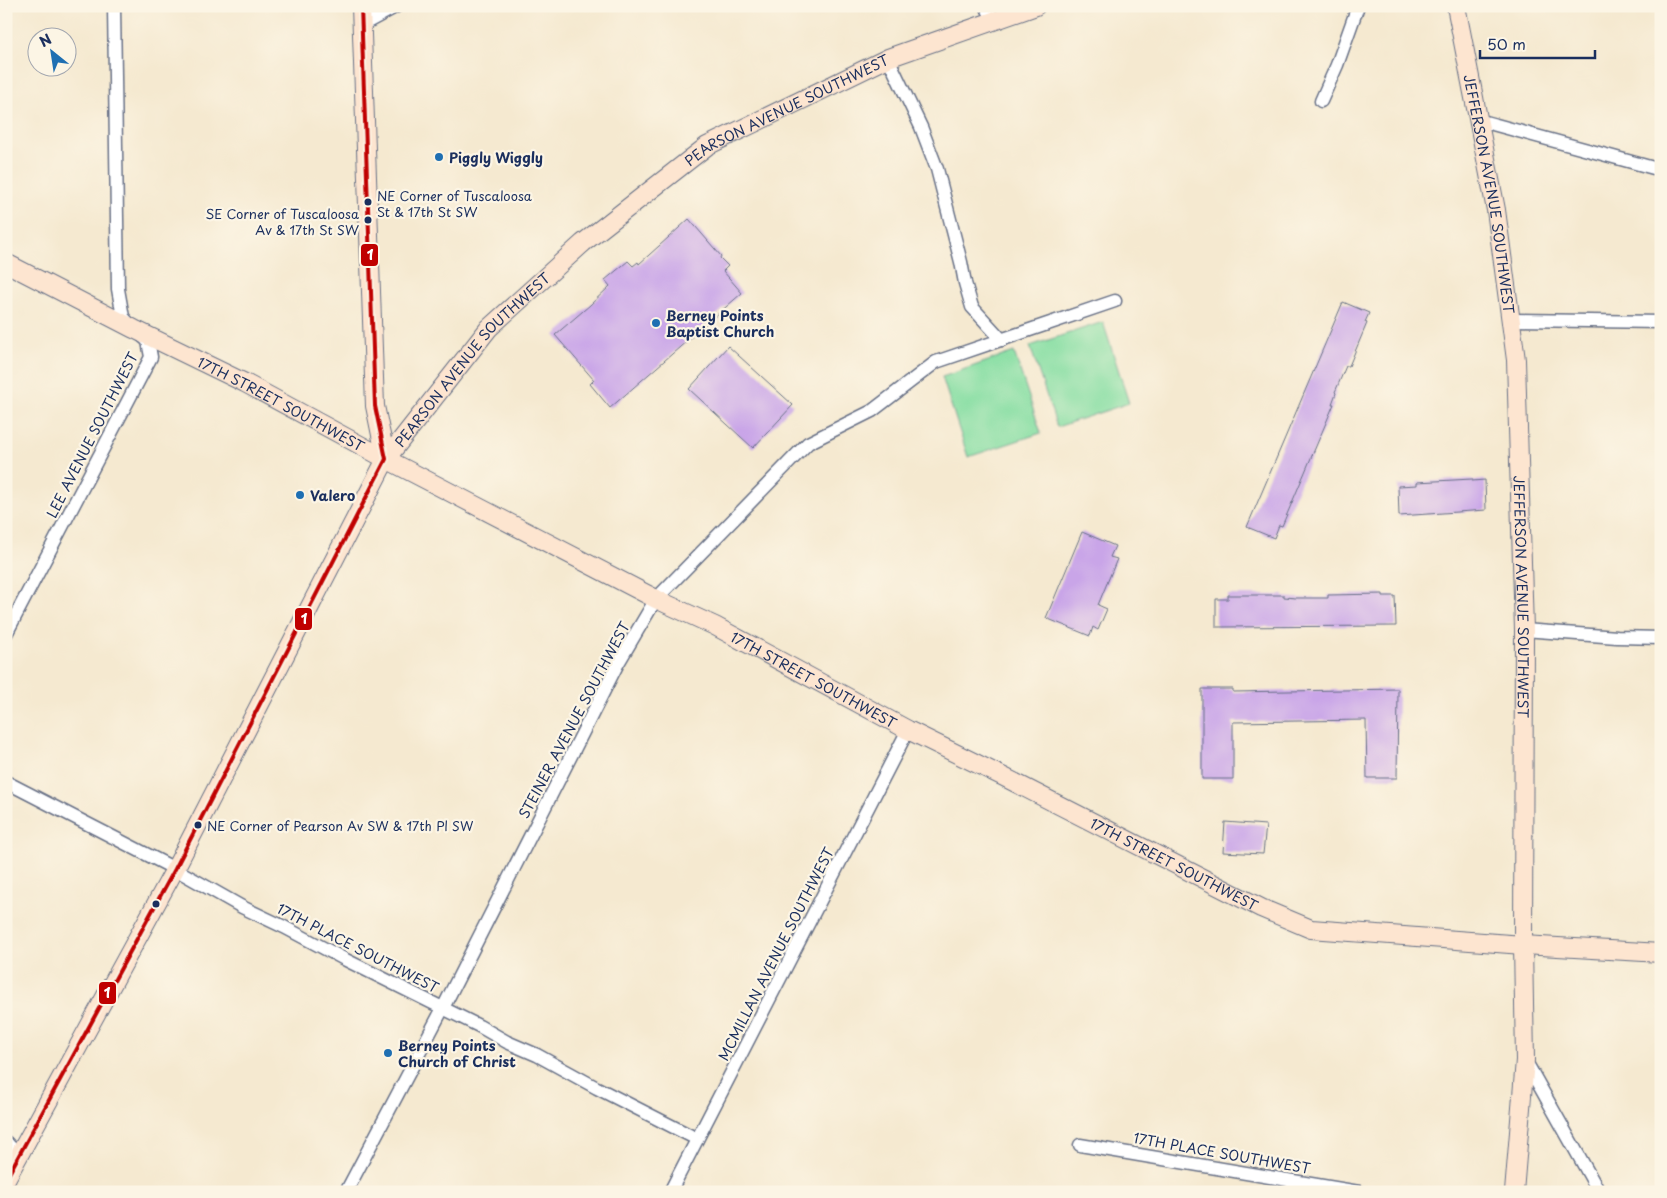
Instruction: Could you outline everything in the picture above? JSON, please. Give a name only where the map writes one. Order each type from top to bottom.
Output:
[{"type":"street","name":"LEE AVENUE SOUTHWEST","points":[[6,634],[151,357],[148,341],[123,317],[118,289],[114,6]]},
{"type":"street","points":[[361,6],[375,406],[386,459]]},
{"type":"street","points":[[362,25],[397,6]]},
{"type":"street","name":"PEARSON AVENUE SOUTHWEST","points":[[6,1179],[175,869],[386,459],[490,328],[582,243],[708,146],[888,58],[990,14],[1036,6]]},
{"type":"street","points":[[1321,102],[1337,65],[1358,6]]},
{"type":"street","name":"JEFFERSON AVENUE SOUTHWEST","points":[[1456,6],[1496,210],[1516,360],[1524,630],[1522,945],[1525,1060],[1514,1192]]},
{"type":"street","points":[[888,58],[921,128],[937,169],[972,307],[1002,340]]},
{"type":"street","points":[[1478,120],[1661,170]]},
{"type":"street","name":"17TH STREET SOUTHWEST","points":[[6,263],[134,329],[246,383],[386,459],[656,599],[715,626],[908,730],[1261,908],[1311,929],[1522,945],[1661,953]]},
{"type":"street","name":"STEINER AVENUE SOUTHWEST","points":[[346,1192],[443,1008],[617,665],[656,599],[808,443],[872,412],[936,362],[1115,301]]},
{"type":"street","points":[[1511,320],[1661,322]]},
{"type":"street","points":[[1524,630],[1617,637],[1661,638]]},
{"type":"street","name":"MCMILLAN AVENUE SOUTHWEST","points":[[670,1192],[908,730]]},
{"type":"street","name":"17TH PLACE SOUTHWEST","points":[[6,782],[175,869],[242,907],[697,1139]]},
{"type":"street","points":[[1525,1060],[1599,1192]]},
{"type":"street","points":[[6,1142],[19,1156]]},
{"type":"street","name":"17TH PLACE SOUTHWEST","points":[[1080,1145],[1359,1192]]},
{"type":"green space","points":[[1103,322],[1129,403],[1057,427],[1030,346]]},
{"type":"green space","points":[[1014,352],[1041,433],[968,457],[942,377]]},
{"type":"building","points":[[689,219],[721,256],[720,258],[728,266],[723,271],[742,293],[610,408],[590,384],[594,380],[555,335],[610,286],[605,280],[628,261],[633,266],[638,262],[639,264]]},
{"type":"building","points":[[1343,302],[1369,313],[1365,322],[1367,323],[1349,366],[1346,366],[1335,392],[1332,404],[1334,404],[1282,526],[1279,525],[1274,538],[1247,527]]},
{"type":"building","points":[[728,346],[793,405],[753,448],[689,389]]},
{"type":"building","points":[[1472,479],[1472,481],[1485,480],[1486,510],[1399,516],[1398,486],[1417,485],[1417,482]]},
{"type":"building","points":[[1082,532],[1115,546],[1110,557],[1117,559],[1098,605],[1107,609],[1098,630],[1093,627],[1090,636],[1046,618]]},
{"type":"building","points":[[1383,594],[1383,596],[1395,596],[1396,626],[1216,627],[1216,599],[1228,599],[1228,595],[1284,595],[1284,597],[1296,598],[1328,598],[1328,595]]},
{"type":"building","points":[[1202,689],[1233,689],[1233,692],[1398,689],[1397,778],[1367,778],[1366,720],[1233,722],[1233,779],[1202,779]]},
{"type":"building","points":[[1225,822],[1266,825],[1263,854],[1223,852]]},
{"type":"transit line","name":"1","points":[[6,1179],[175,869],[386,459],[375,406],[361,6]]},
{"type":"place","name":"Piggly Wiggly","points":[[439,157]]},
{"type":"place","name":"NE Corner of Tuscaloosa St & 17th St SW","points":[[368,202]]},
{"type":"place","name":"SE Corner of Tuscaloosa Av & 17th St SW","points":[[368,220]]},
{"type":"place","name":"Berney Points Baptist Church","points":[[656,323]]},
{"type":"place","name":"Valero","points":[[300,495]]},
{"type":"place","name":"NE Corner of Pearson Av SW & 17th Pl SW","points":[[198,825]]},
{"type":"place","name":"Berney Points Church of Christ","points":[[388,1053]]}]
